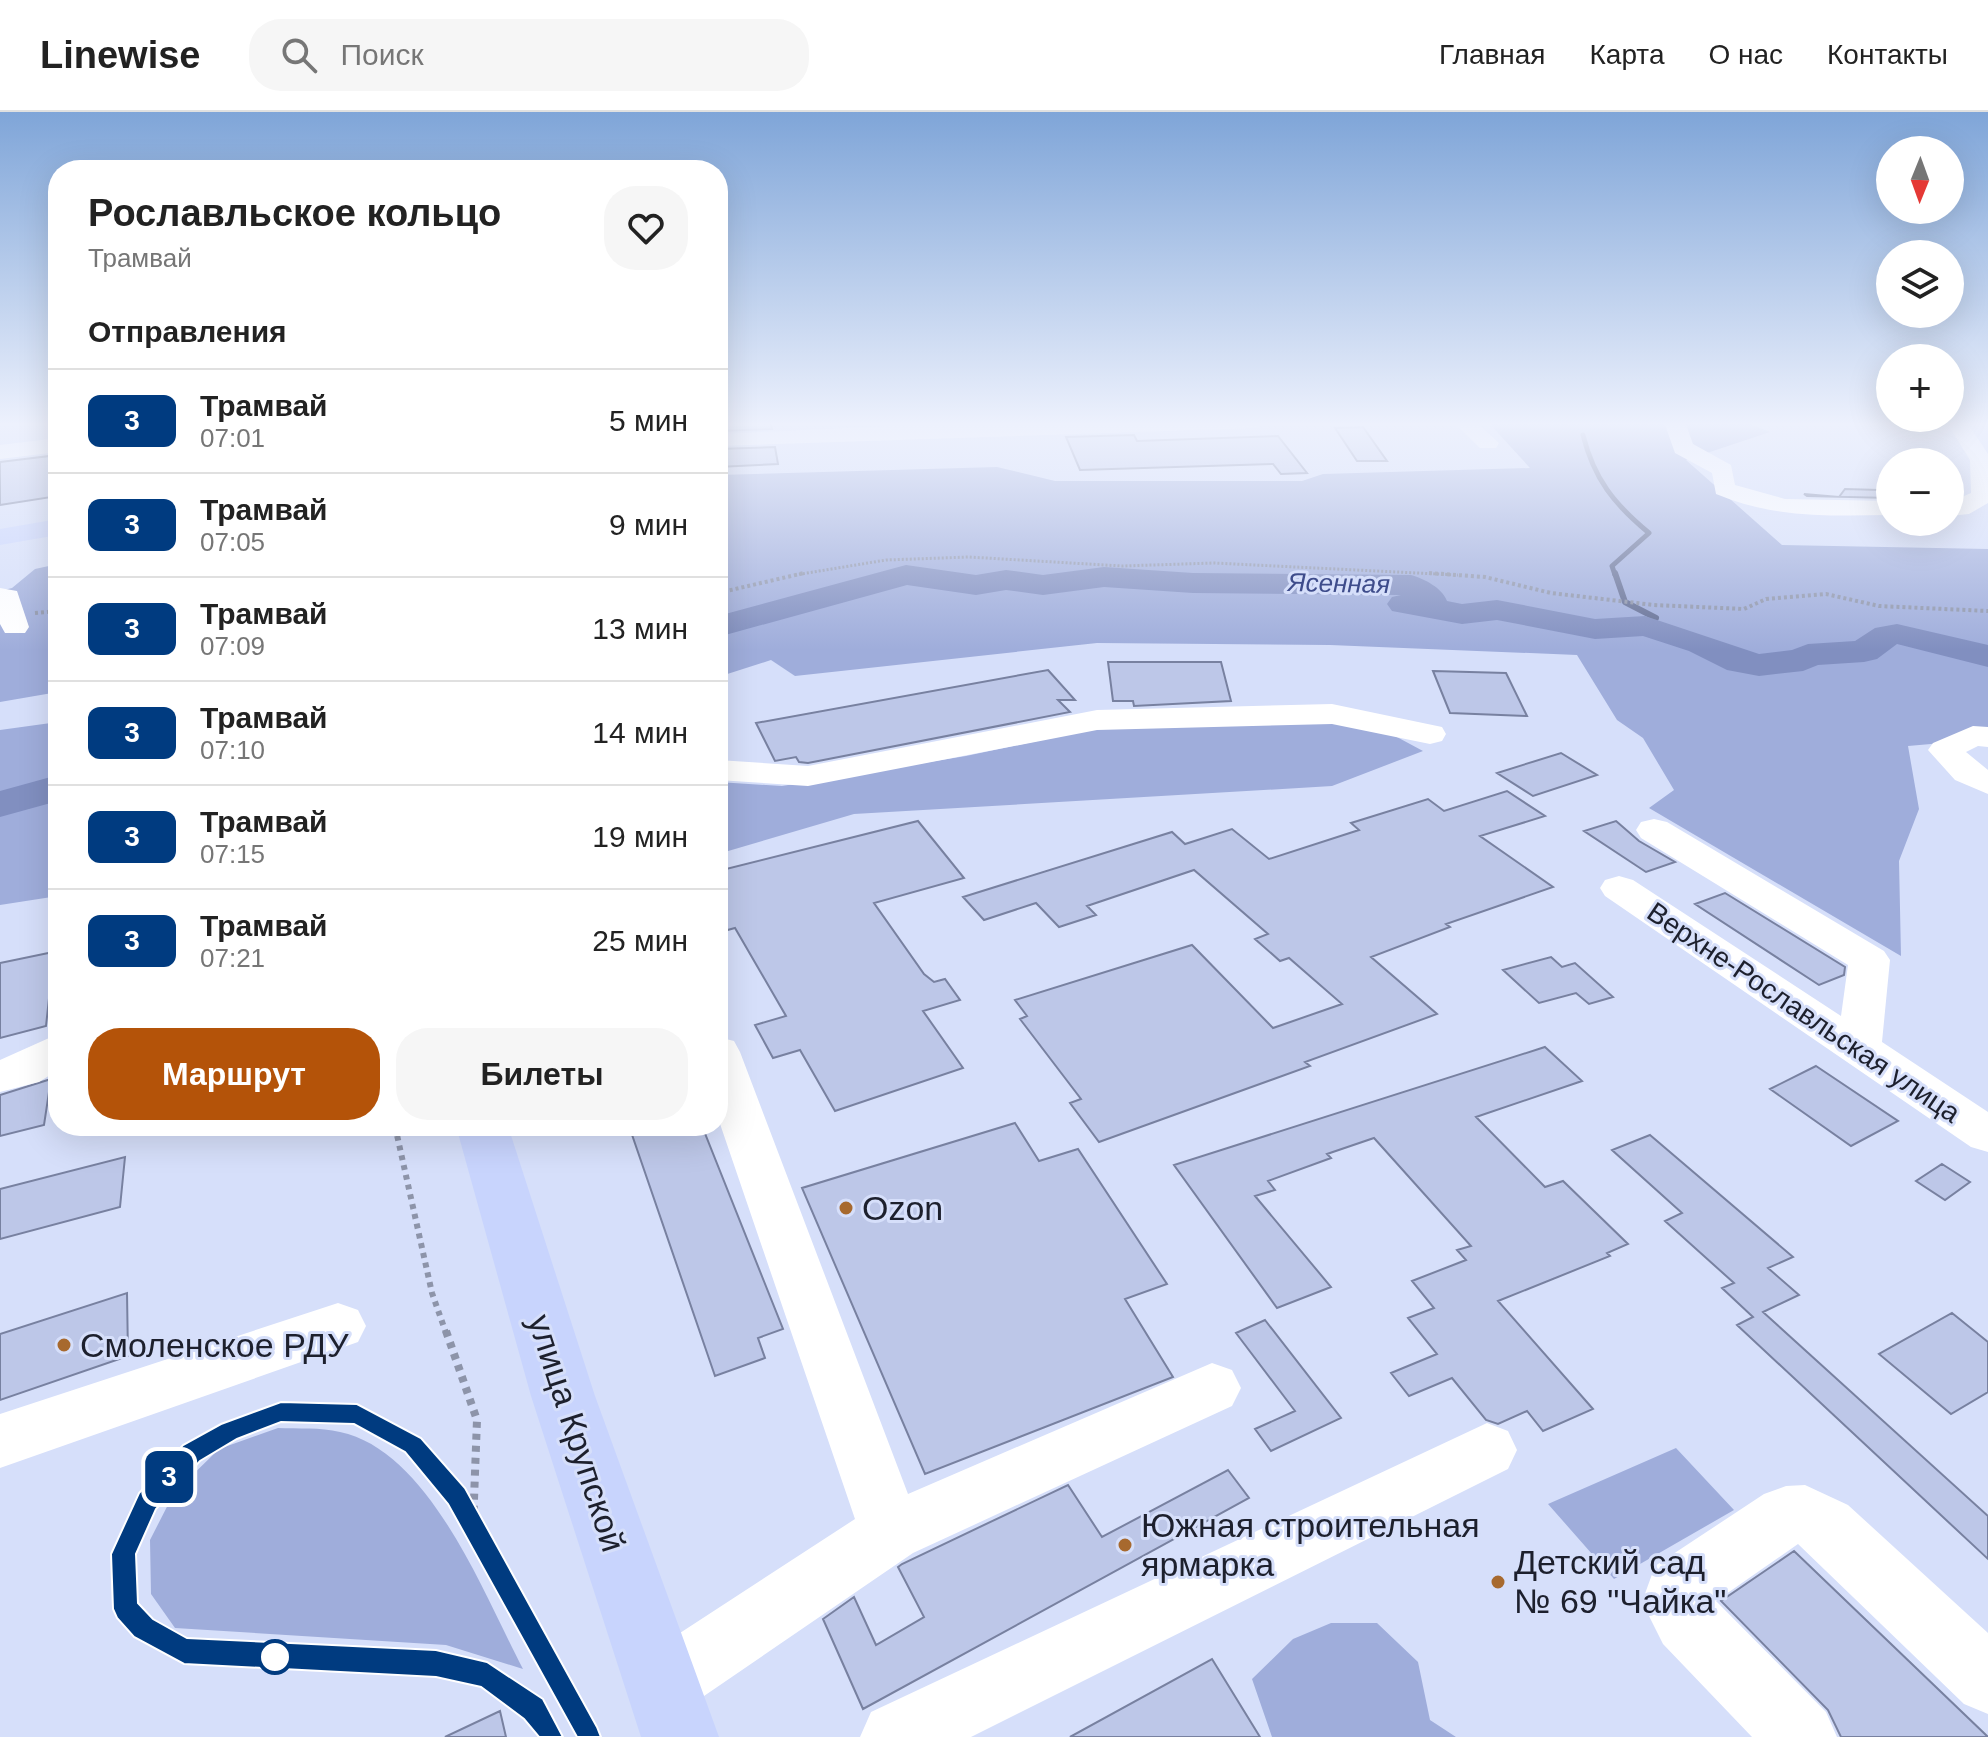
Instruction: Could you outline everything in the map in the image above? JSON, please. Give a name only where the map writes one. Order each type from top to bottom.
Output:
[{"type":"main road","points":[[0,539],[48,529]]},
{"type":"main road","points":[[0,539],[48,535]]},
{"type":"main road","name":"улица Крупской","points":[[485,1136],[563,1396],[670,1711]]},
{"type":"street","points":[[1742,498],[1776,508],[1876,508]]},
{"type":"street","points":[[0,596],[7,597],[15,627]]},
{"type":"street","points":[[728,771],[808,776],[1097,720],[1332,714],[1430,734]]},
{"type":"street","points":[[1988,737],[1973,736],[1945,750],[1967,773],[1988,784]]},
{"type":"street","points":[[1654,830],[1869,960],[1859,1049]]},
{"type":"street","name":"Верхне-Рославльская улица","points":[[1619,888],[1988,1135]]},
{"type":"street","points":[[0,1076],[23,1071],[48,1055]]},
{"type":"street","points":[[728,1080],[891,1532]]},
{"type":"street","points":[[0,1441],[338,1326]]},
{"type":"street","points":[[670,1711],[891,1532],[1212,1388]]},
{"type":"street","points":[[896,1737],[1487,1450]]},
{"type":"street","points":[[1801,1737],[1687,1620],[1675,1602],[1678,1589],[1786,1515],[1805,1514],[1826,1526],[1988,1680]]},
{"type":"path","points":[[728,591],[784,577],[886,560],[969,557],[1122,566],[1214,563],[1356,568],[1485,577],[1551,593],[1654,605],[1744,609],[1766,599],[1826,594],[1879,606],[1988,611]]},
{"type":"path","points":[[397,1136],[432,1293],[477,1420],[473,1526]]},
{"type":"shaded area","points":[[728,498],[1729,498],[1782,545],[1988,549],[1988,739],[1908,746],[1919,809],[1899,861],[1901,956],[1649,808],[1674,790],[1643,738],[1617,720],[1577,655],[1330,645],[1097,643],[795,676],[771,660],[728,674]]},
{"type":"shaded area","points":[[48,566],[48,694],[0,702],[0,591],[12,588],[35,569]]},
{"type":"shaded area","points":[[1330,720],[1382,729],[1423,751],[1332,786],[854,814],[728,851],[728,783],[782,786],[966,756],[1094,729]]},
{"type":"shaded area","points":[[48,723],[48,898],[0,905],[0,730]]},
{"type":"shaded area","points":[[278,1428],[340,1432],[372,1445],[401,1467],[451,1530],[523,1669],[446,1645],[175,1628],[151,1594],[150,1540],[174,1493],[219,1449]]},
{"type":"shaded area","points":[[1676,1448],[1734,1510],[1614,1579],[1548,1504]]},
{"type":"shaded area","points":[[1331,1623],[1377,1623],[1418,1662],[1430,1720],[1456,1737],[1272,1737],[1252,1679],[1293,1639]]},
{"type":"building","points":[[0,498],[46,498],[0,505]]},
{"type":"building","points":[[1108,662],[1221,662],[1231,701],[1134,706],[1133,701],[1113,701]]},
{"type":"building","points":[[1048,670],[1075,700],[1058,700],[1070,712],[808,763],[799,762],[796,757],[775,761],[756,723]]},
{"type":"building","points":[[1433,671],[1506,673],[1527,716],[1450,713]]},
{"type":"building","points":[[1561,753],[1597,775],[1533,796],[1497,773]]},
{"type":"building","points":[[1507,791],[1545,816],[1480,836],[1553,887],[1446,924],[1450,927],[1371,957],[1437,1014],[1305,1062],[1310,1066],[1099,1142],[1070,1103],[1081,1099],[1020,1019],[1027,1016],[1015,1000],[1192,945],[1273,1028],[1342,1004],[1289,958],[1280,961],[1255,939],[1268,934],[1194,870],[1087,906],[1096,915],[1059,927],[1036,903],[984,920],[963,897],[1172,832],[1185,844],[1232,829],[1269,859],[1359,830],[1351,823],[1428,799],[1444,811]]},
{"type":"building","points":[[918,821],[964,878],[874,903],[924,974],[934,982],[945,979],[960,1000],[923,1011],[963,1068],[835,1111],[800,1050],[773,1058],[755,1025],[786,1016],[735,928],[728,930],[728,868]]},
{"type":"building","points":[[1616,821],[1639,841],[1675,862],[1646,872],[1584,831]]},
{"type":"building","points":[[1725,893],[1845,967],[1844,975],[1819,985],[1695,904]]},
{"type":"building","points":[[48,953],[46,1026],[0,1038],[0,963]]},
{"type":"building","points":[[1551,957],[1562,967],[1575,963],[1613,997],[1589,1004],[1576,993],[1539,1003],[1503,970]]},
{"type":"building","points":[[1545,1047],[1582,1081],[1476,1117],[1545,1187],[1563,1181],[1628,1244],[1607,1253],[1610,1256],[1498,1301],[1593,1409],[1543,1431],[1527,1411],[1498,1424],[1486,1420],[1452,1378],[1409,1396],[1391,1373],[1437,1354],[1408,1318],[1434,1308],[1412,1281],[1466,1260],[1457,1250],[1471,1246],[1374,1138],[1327,1154],[1331,1158],[1268,1181],[1275,1190],[1255,1196],[1331,1287],[1277,1308],[1174,1165]]},
{"type":"building","points":[[1816,1066],[1898,1121],[1851,1146],[1770,1089]]},
{"type":"building","points":[[48,1080],[44,1125],[0,1136],[0,1095]]},
{"type":"building","points":[[1015,1123],[1039,1161],[1078,1149],[1167,1284],[1125,1299],[1173,1377],[925,1474],[802,1188]]},
{"type":"building","points":[[1650,1135],[1793,1257],[1768,1268],[1799,1295],[1763,1312],[1988,1516],[1988,1559],[1737,1325],[1753,1317],[1722,1288],[1734,1283],[1665,1221],[1682,1213],[1612,1150]]},
{"type":"building","points":[[632,1136],[706,1136],[783,1329],[758,1338],[765,1358],[715,1376]]},
{"type":"building","points":[[125,1157],[120,1207],[0,1239],[0,1189]]},
{"type":"building","points":[[1942,1164],[1970,1182],[1945,1200],[1916,1181]]},
{"type":"building","name":"Смоленское РДУ","points":[[127,1293],[128,1356],[0,1400],[0,1334]]},
{"type":"building","points":[[1952,1313],[1988,1342],[1988,1392],[1951,1414],[1879,1354]]},
{"type":"building","points":[[1265,1320],[1341,1418],[1271,1451],[1255,1429],[1295,1411],[1236,1333]]},
{"type":"building","points":[[1228,1470],[1249,1498],[863,1709],[823,1619],[854,1597],[876,1645],[924,1617],[898,1567],[902,1564],[1068,1485],[1102,1537]]},
{"type":"building","points":[[1794,1551],[1988,1737],[1841,1737],[1828,1710],[1721,1601]]},
{"type":"building","points":[[1212,1659],[1260,1737],[1070,1737]]},
{"type":"building","points":[[500,1711],[506,1737],[445,1737]]},
{"type":"waterway","points":[[1613,498],[1649,533],[1612,566],[1615,575]]},
{"type":"waterway","points":[[1615,573],[1625,602],[1656,618],[1645,626]]},
{"type":"waterway","name":"Ясенная","points":[[728,624],[906,575],[976,585],[1006,580],[1043,585],[1104,577],[1193,583],[1411,585],[1431,600],[1404,604],[1462,614],[1497,610],[1595,629],[1645,626],[1701,644],[1740,662],[1759,665],[1803,660],[1808,655],[1864,651],[1887,635],[1897,634],[1988,656]]},
{"type":"waterway","name":"Ясенная","points":[[0,804],[48,791]]},
{"type":"tram line","points":[[549,1737],[534,1709],[487,1675],[436,1663],[184,1651],[144,1628],[126,1609],[123,1554],[147,1501],[192,1453],[229,1432],[281,1412],[357,1414],[413,1445],[457,1496],[587,1737]]},
{"type":"tram line","name":"3","points":[[549,1737],[534,1709],[487,1675],[436,1663],[184,1651],[144,1628],[126,1609],[123,1554],[147,1501],[192,1453],[229,1432],[281,1412],[357,1414],[413,1445],[457,1496],[587,1737]]},
{"type":"place","name":"Ozon","points":[[846,1208]]},
{"type":"place","name":"Смоленское РДУ","points":[[64,1345]]},
{"type":"place","name":"Южная строительная ярмарка","points":[[1125,1545]]},
{"type":"place","name":"Детский сад № 69 \"Чайка\"","points":[[1498,1582]]}]
